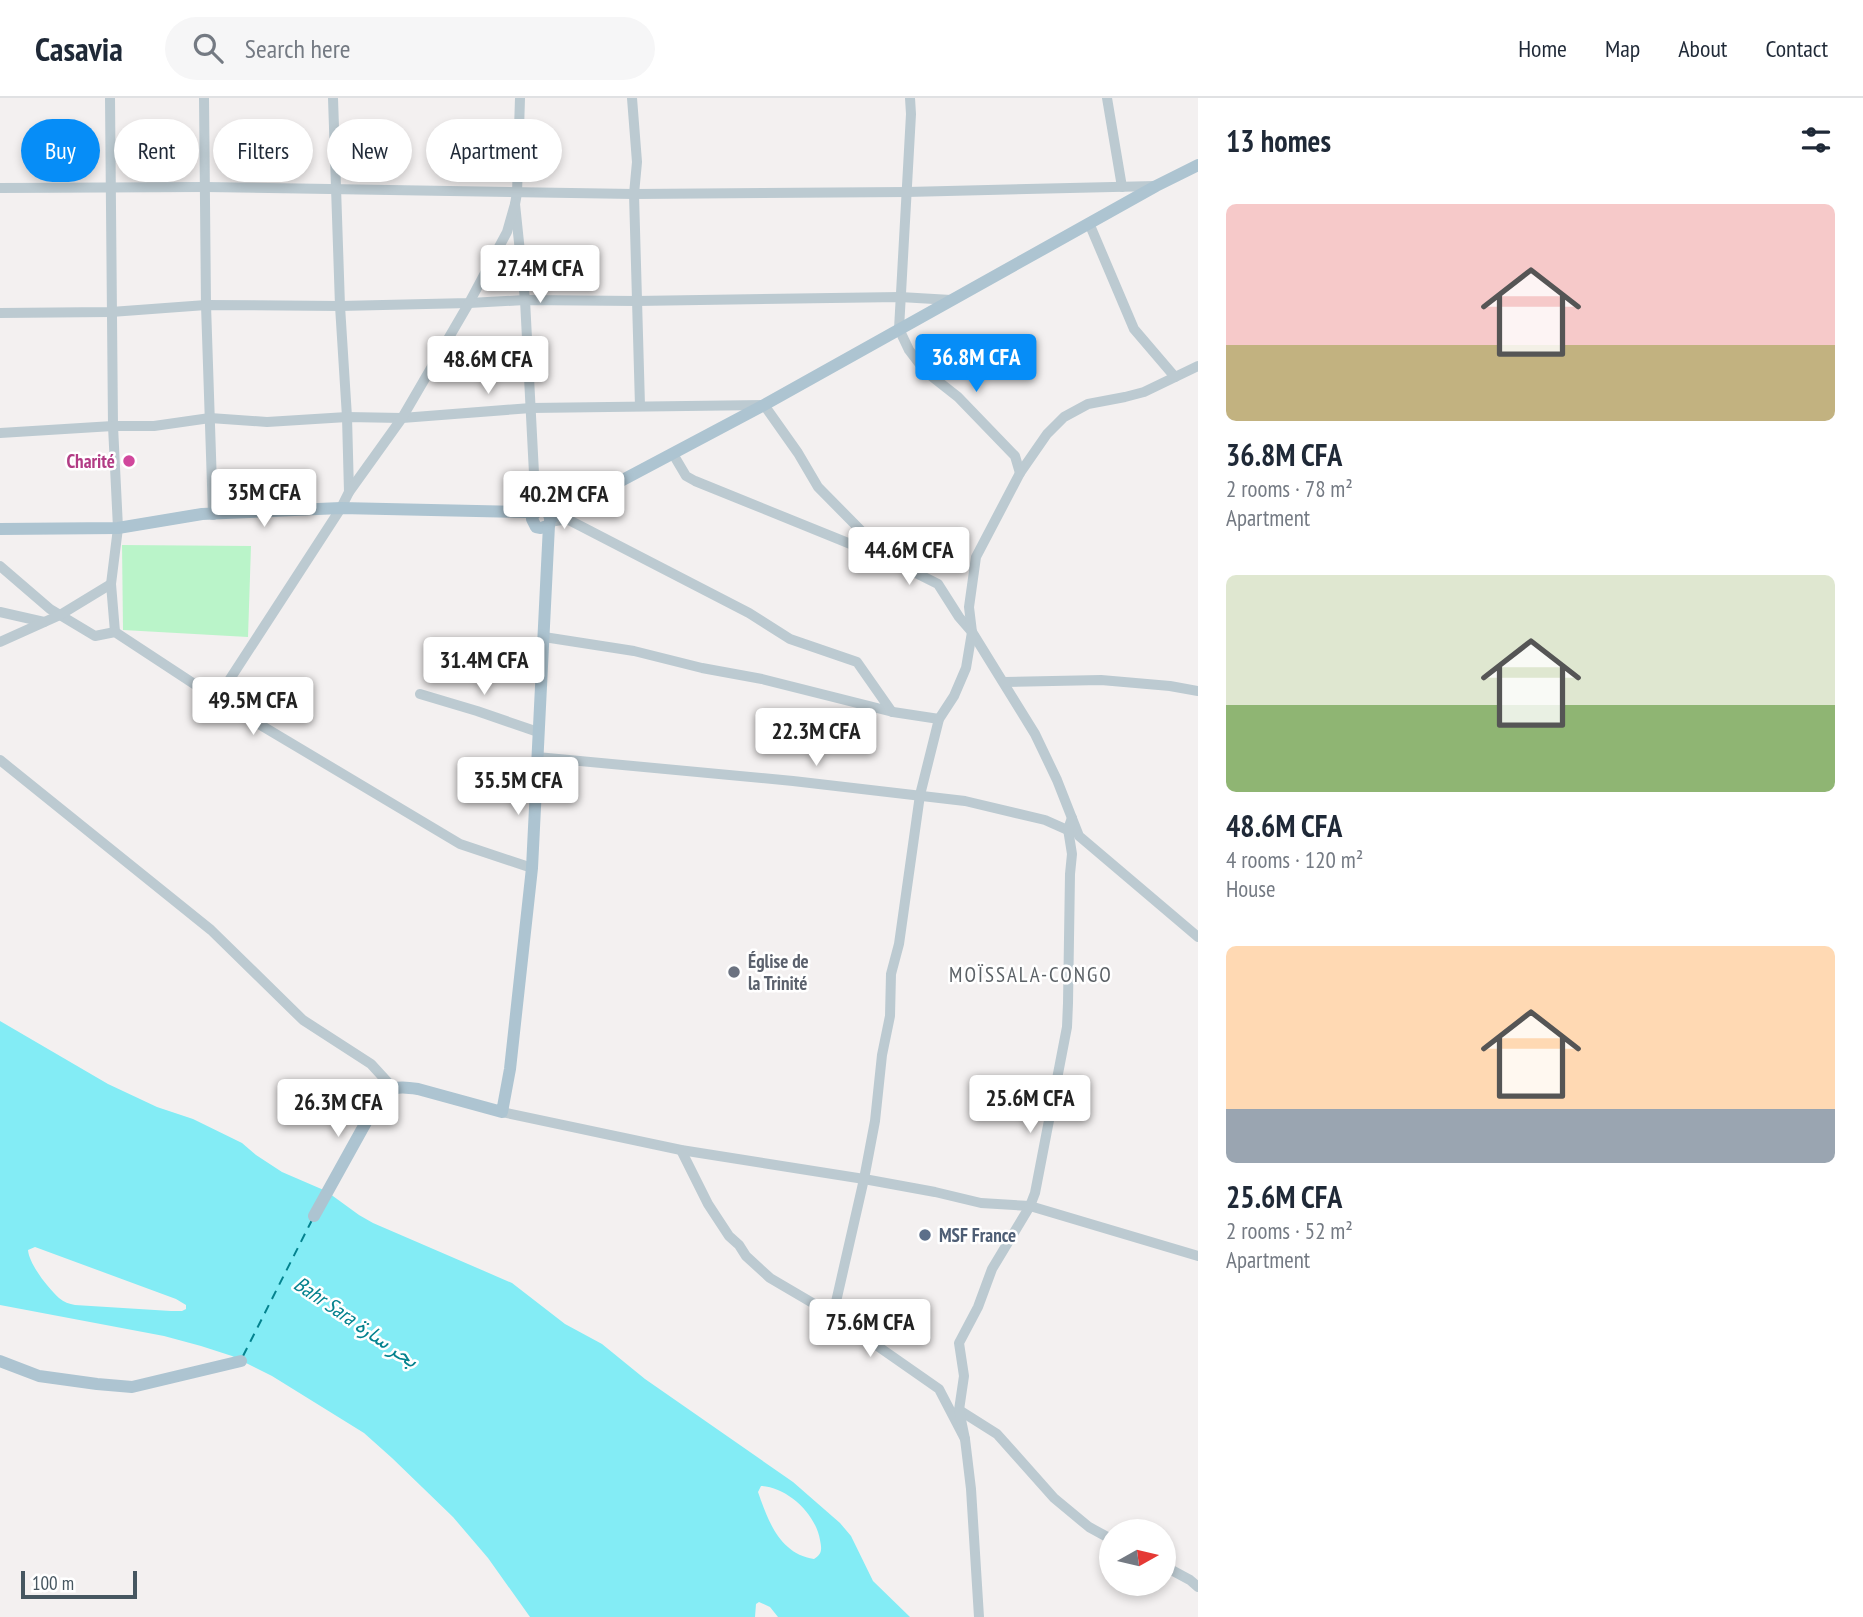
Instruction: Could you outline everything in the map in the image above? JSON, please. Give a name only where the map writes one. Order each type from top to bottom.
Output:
[{"type":"main road","points":[[0,529],[118,528],[202,514],[341,508],[527,512],[535,513],[532,519],[536,527],[545,528],[550,522],[1156,186],[1198,166]]},
{"type":"main road","points":[[314,1216],[380,1097],[393,1088],[418,1088],[502,1112],[510,1069],[532,868],[550,522]]},
{"type":"main road","points":[[0,1361],[39,1376],[132,1387],[241,1361]]},
{"type":"street","points":[[110,98],[113,426],[118,528],[111,584],[115,632]]},
{"type":"street","points":[[204,98],[206,305],[213,515]]},
{"type":"street","points":[[333,98],[349,492]]},
{"type":"street","points":[[520,98],[516,199],[525,300],[535,513]]},
{"type":"street","points":[[632,98],[637,162],[634,194],[640,406]]},
{"type":"street","points":[[910,98],[899,329],[909,351],[925,371],[958,397],[1015,456],[1020,473]]},
{"type":"street","points":[[1107,98],[1122,187]]},
{"type":"street","points":[[0,188],[205,187],[516,199],[634,194],[907,192],[1156,186]]},
{"type":"street","points":[[218,699],[349,492],[402,418],[507,232],[516,199]]},
{"type":"street","points":[[1090,223],[1134,329],[1175,377]]},
{"type":"street","points":[[0,313],[111,312],[206,305],[340,306],[525,300],[900,297],[952,300]]},
{"type":"street","points":[[833,1315],[875,1121],[882,1055],[890,1016],[891,974],[899,944],[920,795],[939,719],[954,696],[965,668],[972,632],[969,607],[976,557],[1020,473],[1047,434],[1064,417],[1088,404],[1134,395],[1198,366]]},
{"type":"street","points":[[0,433],[155,426],[210,418],[267,422],[347,417],[402,418],[531,408],[764,405],[818,487],[890,560]]},
{"type":"street","points":[[673,454],[686,476],[695,481],[890,560],[938,584],[972,632],[1035,734],[1079,835]]},
{"type":"street","points":[[550,522],[567,519],[749,613],[790,639],[857,663],[892,712]]},
{"type":"street","points":[[0,566],[50,609],[94,636],[115,632],[218,699],[460,844],[532,868]]},
{"type":"street","points":[[0,642],[60,615],[111,584]]},
{"type":"street","points":[[0,611],[44,622]]},
{"type":"street","points":[[544,637],[634,651],[762,679],[892,712],[939,719]]},
{"type":"street","points":[[1004,682],[1101,680],[1198,691]]},
{"type":"street","points":[[419,694],[538,733]]},
{"type":"street","points":[[537,757],[920,795],[965,801],[1045,820],[1079,835],[1198,937]]},
{"type":"street","points":[[0,760],[211,930],[303,1020],[371,1064],[393,1088]]},
{"type":"street","points":[[979,1617],[971,1489],[959,1410],[964,1376],[959,1342],[978,1307],[992,1269],[1035,1193],[1067,1027],[1069,874],[1072,853],[1068,829],[1072,818]]},
{"type":"street","points":[[502,1112],[681,1150],[864,1179],[981,1203],[1030,1206],[1198,1255]]},
{"type":"street","points":[[681,1150],[708,1204],[729,1236],[770,1278],[833,1315],[939,1389],[959,1410],[997,1434],[1054,1498],[1099,1532]]},
{"type":"street","points":[[939,1389],[965,1439]]},
{"type":"street","points":[[1176,1572],[1198,1587]]},
{"type":"green space","points":[[122,545],[251,546],[248,637],[123,630]]},
{"type":"water","name":"Bahr Sara بحر سارة","points":[[0,1021],[108,1084],[157,1107],[193,1119],[242,1143],[282,1172],[326,1191],[373,1223],[512,1283],[565,1324],[602,1344],[645,1379],[793,1482],[840,1523],[851,1536],[873,1581],[910,1617],[778,1617],[770,1607],[759,1602],[756,1604],[755,1617],[530,1617],[488,1558],[453,1517],[392,1458],[364,1433],[272,1376],[232,1356],[164,1336],[0,1305]],"holes":[[[35,1247],[176,1299],[186,1305],[186,1309],[171,1311],[67,1303],[55,1294],[35,1269],[28,1250]],[[761,1486],[781,1491],[806,1512],[813,1521],[820,1540],[821,1551],[817,1557],[814,1559],[802,1556],[784,1543],[766,1514],[758,1492]]]},
{"type":"ferry route","points":[[243,1356],[312,1220]]},
{"type":"place","name":"Charité","points":[[129,461]]},
{"type":"place","name":"Église de la Trinité","points":[[734,972]]},
{"type":"place","name":"MSF France","points":[[925,1235]]},
{"type":"district","name":"MOÏSSALA-CONGO","points":[[1031,975]]}]
